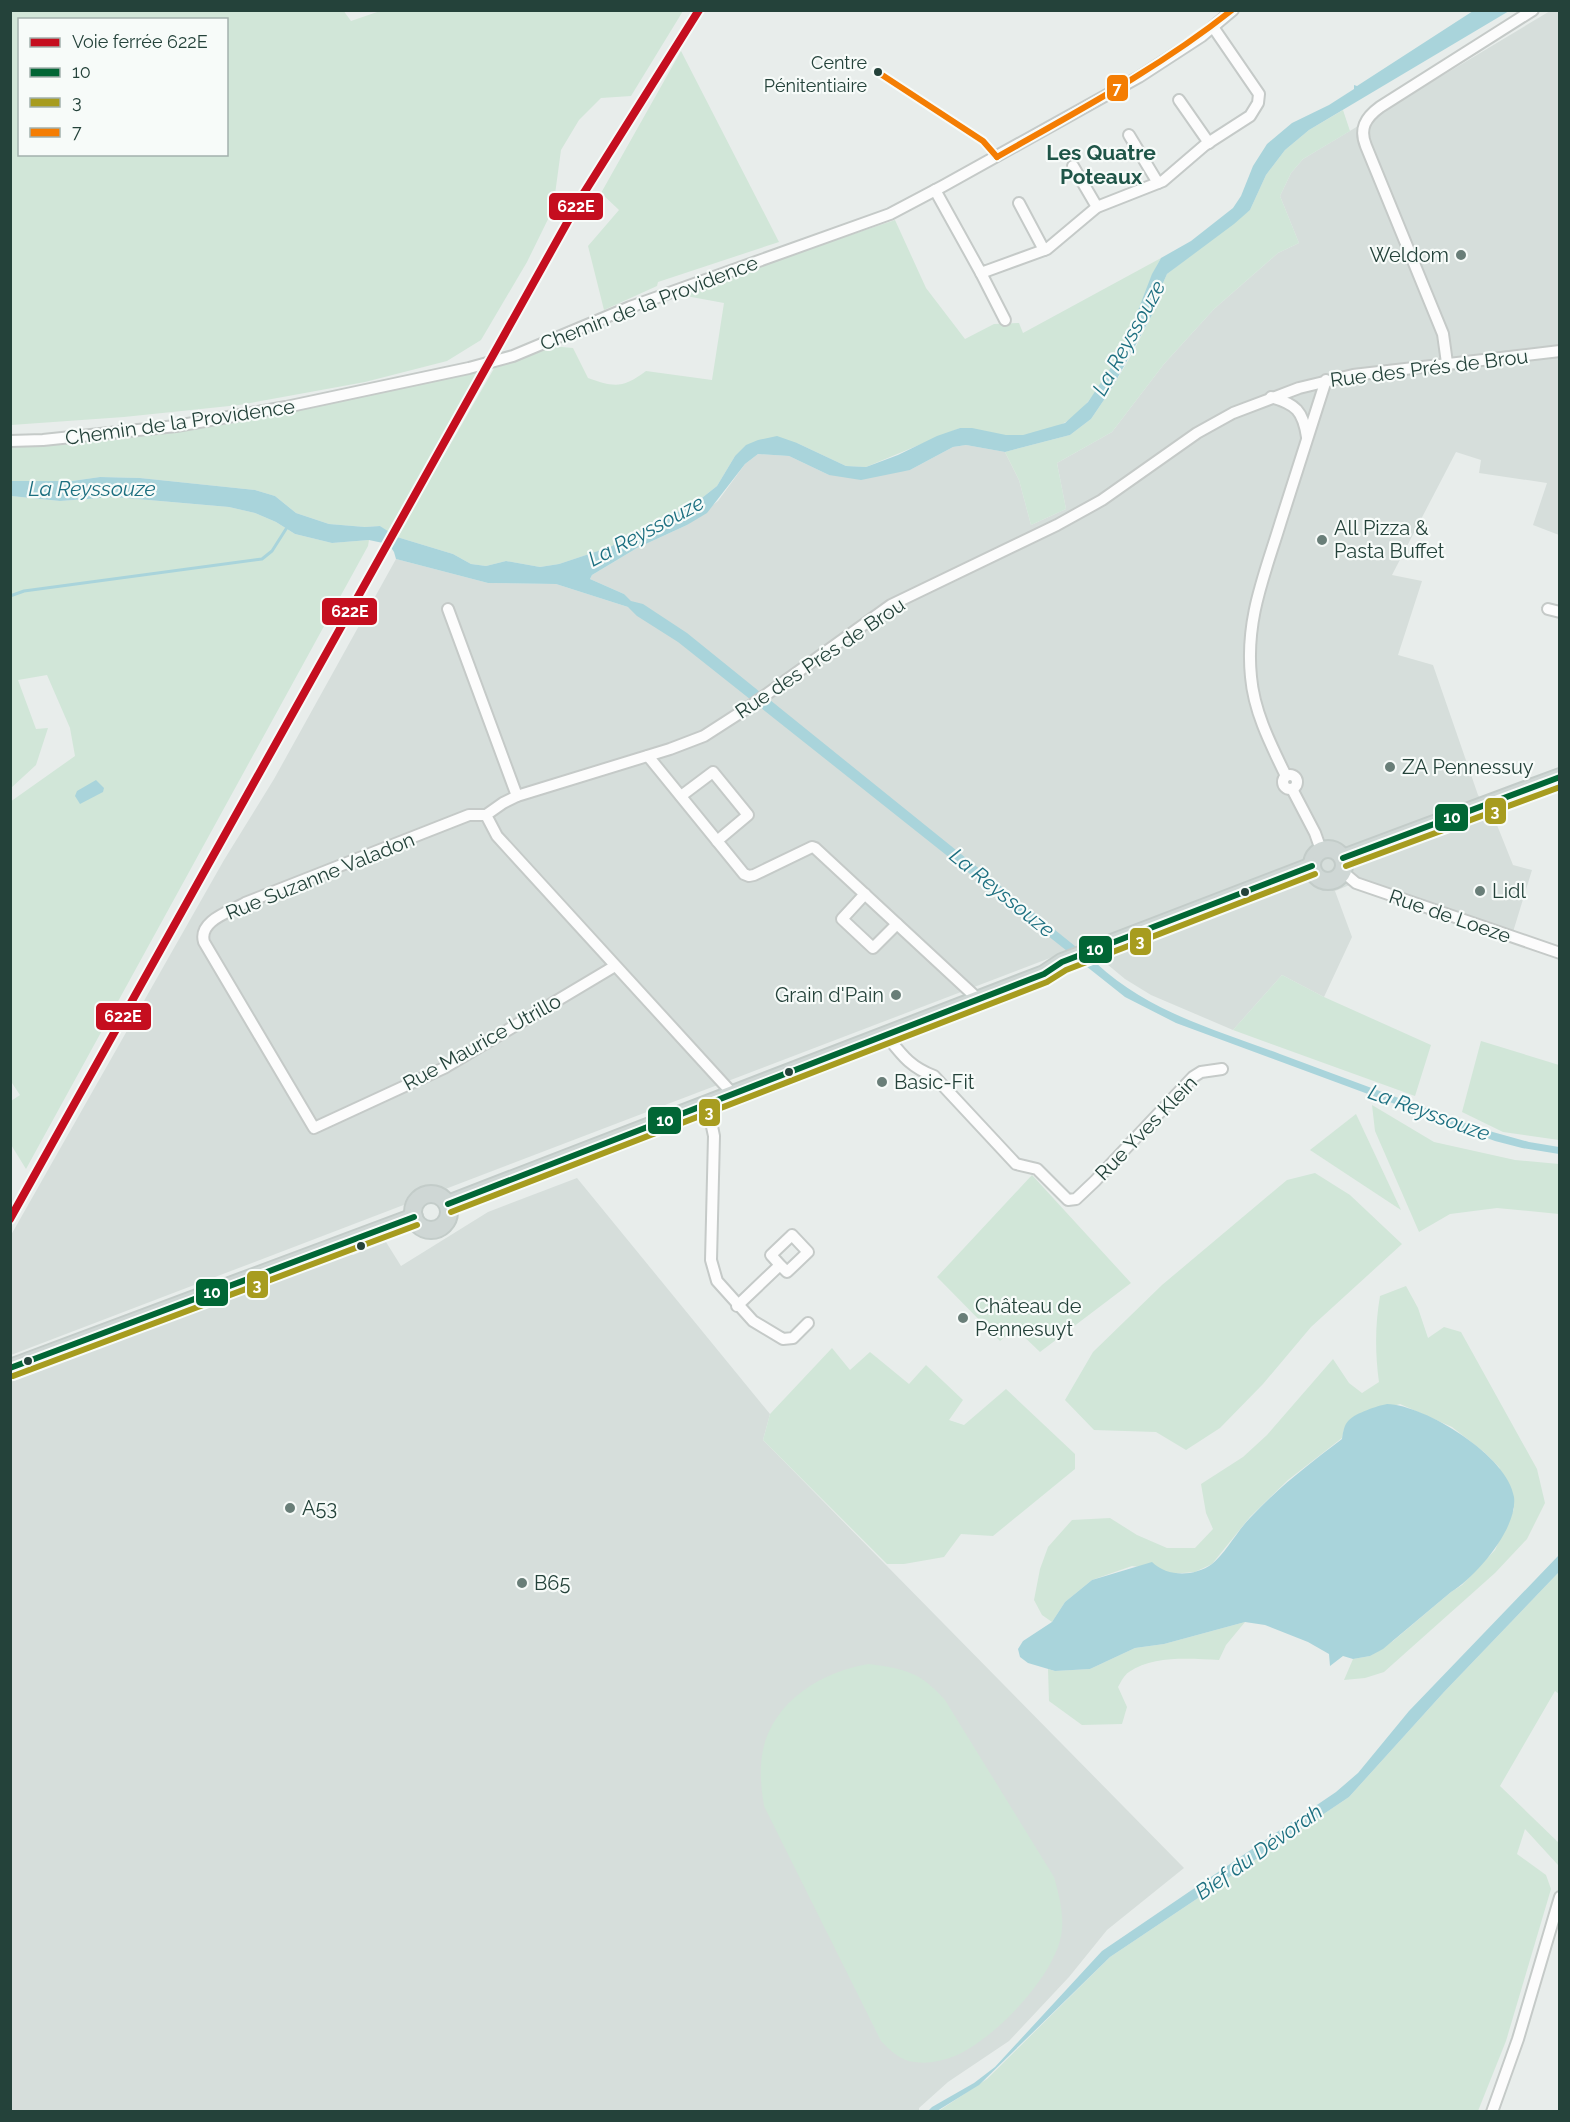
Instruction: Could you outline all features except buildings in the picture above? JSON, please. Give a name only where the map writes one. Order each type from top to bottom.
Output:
[{"type":"main road","points":[[1343,865],[1560,777]]},
{"type":"main road","points":[[1331,849],[1336,851],[1343,865],[1340,877],[1330,882],[1324,881],[1314,870],[1314,857],[1322,850],[1331,849]]},
{"type":"main road","points":[[448,1204],[978,999],[1044,974],[1065,970],[1084,958],[1314,870]]},
{"type":"main road","points":[[434,1193],[440,1195],[448,1204],[448,1219],[437,1229],[423,1228],[414,1217],[414,1205],[422,1196],[434,1193]]},
{"type":"main road","points":[[10,1368],[414,1217]]},
{"type":"street","name":"Chemin de la Providence","points":[[10,441],[43,440],[176,426],[310,403],[513,356],[630,307],[890,214],[1139,77],[1213,27],[1233,10]]},
{"type":"street","points":[[1447,363],[1443,334],[1365,146],[1362,137],[1364,127],[1370,114],[1380,107],[1533,10]]},
{"type":"street","points":[[981,273],[1044,250],[1097,207],[1158,183],[1209,143],[1250,116],[1258,103],[1259,94],[1213,27]]},
{"type":"street","points":[[1179,100],[1209,143]]},
{"type":"street","points":[[1129,135],[1158,183]]},
{"type":"street","points":[[1073,166],[1097,207]]},
{"type":"street","points":[[935,190],[1005,320]]},
{"type":"street","points":[[1019,203],[1044,250]]},
{"type":"street","name":"Rue des Prés de Brou","points":[[486,814],[517,796],[648,756],[704,736],[771,692],[891,605],[1058,525],[1102,500],[1197,433],[1233,413],[1270,397],[1326,380],[1359,374],[1560,351]]},
{"type":"street","points":[[1322,850],[1292,789],[1296,786],[1296,779],[1291,775],[1286,776],[1267,736],[1251,677],[1251,642],[1255,603],[1326,380]]},
{"type":"street","points":[[1270,397],[1288,402],[1298,411],[1304,421],[1307,440]]},
{"type":"street","points":[[448,609],[517,796]]},
{"type":"street","points":[[1548,609],[1560,612]]},
{"type":"street","points":[[648,756],[744,874],[749,876],[812,847],[815,848],[978,999]]},
{"type":"street","points":[[681,796],[713,772],[748,815],[717,841]]},
{"type":"street","points":[[486,814],[497,836],[732,1093]]},
{"type":"street","name":"Rue Suzanne Valadon","points":[[314,1128],[204,942],[202,935],[205,927],[213,920],[245,903],[469,815],[486,814]]},
{"type":"street","name":"Rue de Loeze","points":[[1343,865],[1356,884],[1560,953]]},
{"type":"street","points":[[865,894],[842,918],[873,948],[897,924]]},
{"type":"street","name":"Rue Maurice Utrillo","points":[[314,1128],[444,1068],[615,966]]},
{"type":"street","name":"Rue Yves Klein","points":[[886,1035],[917,1070],[934,1076],[1016,1164],[1037,1169],[1068,1200],[1076,1199],[1193,1077],[1202,1072],[1222,1069]]},
{"type":"street","points":[[707,1103],[714,1136],[711,1260],[717,1281],[753,1322],[783,1339],[792,1338],[808,1323]]},
{"type":"street","points":[[737,1306],[780,1265]]},
{"type":"street","points":[[1492,2112],[1518,2039],[1560,1897]]},
{"type":"shaded area","points":[[1550,11],[1559,11],[1559,535],[1533,525],[1547,483],[1479,473],[1481,460],[1456,452],[1392,575],[1422,581],[1398,655],[1433,665],[1478,795],[1493,815],[1513,865],[1532,870],[1513,932],[1364,879],[1335,891],[1352,937],[1324,997],[1282,975],[1233,1030],[1151,995],[1125,979],[1084,945],[11,1355],[11,1235],[224,860],[274,779],[396,559],[488,583],[556,584],[628,607],[624,594],[590,579],[592,575],[637,548],[687,525],[718,501],[745,464],[758,454],[789,456],[829,475],[910,470],[953,447],[966,445],[1005,452],[1019,480],[1031,525],[1066,509],[1057,463],[1112,432],[1164,364],[1214,309],[1278,253],[1299,243],[1280,196],[1291,173],[1303,159]]},
{"type":"shaded area","points":[[577,1178],[770,1414],[763,1440],[1184,1868],[1107,1930],[1069,1977],[1009,2041],[948,2082],[919,2108],[919,2111],[11,2112],[11,1382],[349,1253],[353,1255],[386,1242],[401,1266],[488,1212]]},
{"type":"green space","points":[[343,10],[351,21],[383,10],[683,11],[631,96],[601,98],[579,120],[561,150],[553,209],[527,262],[481,340],[447,361],[365,382],[239,405],[124,417],[11,425],[11,11]]},
{"type":"green space","points":[[681,51],[779,242],[658,282],[657,286],[604,310],[588,246],[619,210],[601,193]]},
{"type":"green space","points":[[1343,110],[1350,131],[1303,159],[1291,173],[1280,196],[1299,243],[1278,253],[1214,309],[1164,364],[1112,432],[1057,463],[1066,509],[1031,525],[1019,480],[1005,452],[1070,435],[1091,419],[1132,354],[1152,315],[1155,301],[1167,274],[1250,210],[1266,175],[1285,150],[1309,130]]},
{"type":"green space","points":[[895,220],[926,288],[965,339],[994,324],[1019,323],[1023,333],[1161,258],[1133,327],[1108,374],[1075,415],[1055,427],[1016,436],[960,428],[866,467],[846,466],[797,443],[735,456],[717,486],[693,505],[667,516],[610,547],[559,564],[540,567],[506,561],[486,566],[471,564],[453,554],[397,537],[496,365],[551,346],[573,348],[588,378],[605,383],[618,385],[646,371],[712,380],[724,303],[675,294]]},
{"type":"green space","points":[[478,371],[389,533],[380,526],[329,524],[296,513],[275,496],[255,490],[140,478],[100,477],[72,481],[11,481],[11,445],[93,441],[234,423]]},
{"type":"green space","points":[[11,496],[60,501],[114,497],[229,507],[255,513],[295,534],[332,543],[369,540],[368,546],[26,1169],[10,1143],[11,1101],[20,1095],[10,1080],[10,802],[75,756],[70,728],[47,675],[18,680],[36,729],[48,728],[36,765],[11,788]]},
{"type":"green space","points":[[1282,975],[1324,997],[1431,1045],[1415,1096],[1233,1030]]},
{"type":"green space","points":[[1481,1041],[1559,1065],[1559,1140],[1503,1132],[1462,1112]]},
{"type":"green space","points":[[1372,1105],[1434,1142],[1515,1160],[1559,1164],[1559,1214],[1497,1208],[1450,1214],[1419,1232],[1375,1131]]},
{"type":"green space","points":[[1356,1114],[1401,1210],[1310,1150]]},
{"type":"green space","points":[[1315,1173],[1350,1195],[1402,1244],[1311,1327],[1263,1384],[1220,1428],[1186,1450],[1156,1432],[1094,1430],[1065,1400],[1093,1352],[1162,1285],[1287,1180]]},
{"type":"green space","points":[[1032,1175],[1131,1283],[1040,1352],[1015,1328],[1000,1341],[937,1277]]},
{"type":"green space","points":[[1406,1286],[1418,1308],[1428,1338],[1444,1327],[1461,1332],[1537,1469],[1545,1503],[1527,1539],[1495,1573],[1384,1672],[1365,1678],[1344,1680],[1353,1659],[1370,1656],[1393,1641],[1462,1585],[1495,1550],[1514,1509],[1499,1467],[1484,1452],[1452,1427],[1400,1404],[1350,1419],[1342,1438],[1288,1480],[1250,1517],[1212,1564],[1195,1572],[1169,1574],[1159,1569],[1132,1566],[1092,1580],[1065,1602],[1052,1622],[1042,1615],[1034,1600],[1040,1569],[1048,1547],[1072,1520],[1110,1518],[1137,1535],[1167,1548],[1195,1548],[1213,1529],[1206,1513],[1201,1484],[1243,1457],[1267,1435],[1333,1359],[1349,1383],[1362,1393],[1379,1382],[1376,1339],[1380,1296]]},
{"type":"green space","points":[[832,1348],[850,1370],[870,1352],[909,1384],[926,1365],[963,1400],[949,1420],[964,1425],[1006,1389],[1075,1454],[1075,1469],[993,1536],[961,1534],[944,1557],[904,1564],[887,1564],[763,1440],[770,1414]]},
{"type":"green space","points":[[1559,1572],[1559,1694],[1555,1691],[1500,1786],[1559,1843],[1558,1865],[1525,1829],[1517,1854],[1546,1875],[1551,1889],[1506,2041],[1478,2111],[937,2112],[987,2079],[1110,1957],[1349,1797],[1444,1692]]},
{"type":"green space","points":[[1245,1622],[1226,1645],[1219,1660],[1161,1660],[1127,1673],[1118,1687],[1127,1707],[1122,1724],[1082,1725],[1049,1701],[1048,1669],[1055,1671],[1090,1669],[1135,1648],[1164,1644]]},
{"type":"green space","points":[[869,1664],[912,1673],[928,1683],[945,1700],[1054,1877],[1061,1906],[1062,1929],[1056,1953],[1034,1988],[1004,2022],[987,2036],[955,2056],[935,2062],[920,2063],[905,2060],[881,2041],[764,1806],[761,1778],[763,1750],[777,1717],[802,1691],[818,1681],[834,1673]]},
{"type":"water","name":"La Reyssouze","points":[[1473,11],[1509,11],[1309,130],[1285,150],[1266,175],[1250,210],[1167,274],[1155,301],[1152,315],[1112,388],[1091,419],[1070,435],[1005,452],[966,445],[953,447],[910,470],[861,480],[829,475],[789,456],[758,454],[745,464],[707,513],[637,548],[592,575],[590,579],[624,594],[631,601],[643,604],[687,633],[1116,980],[1138,994],[1160,1007],[1206,1027],[1482,1129],[1529,1142],[1559,1147],[1559,1154],[1495,1141],[1176,1023],[1125,997],[678,642],[637,616],[628,607],[556,584],[488,583],[396,559],[390,546],[383,543],[369,540],[332,543],[295,534],[255,513],[229,507],[114,497],[60,501],[11,496],[11,481],[72,481],[100,477],[140,478],[255,490],[275,496],[296,513],[329,524],[380,526],[397,537],[453,554],[471,564],[486,566],[506,561],[540,567],[559,564],[610,547],[693,505],[717,486],[735,456],[746,445],[758,440],[777,436],[846,466],[866,467],[960,428],[972,428],[1006,435],[1023,435],[1065,423],[1088,402],[1118,357],[1152,274],[1161,258],[1191,241],[1233,208],[1241,196],[1253,166],[1267,144],[1292,123],[1329,105],[1354,89],[1354,85],[1357,86]]},
{"type":"water","points":[[96,780],[104,788],[103,792],[80,804],[75,796],[77,791]]},
{"type":"water","points":[[1387,1404],[1422,1413],[1462,1436],[1497,1465],[1508,1481],[1514,1497],[1509,1523],[1483,1564],[1383,1649],[1370,1656],[1353,1659],[1343,1656],[1330,1666],[1329,1654],[1308,1642],[1265,1625],[1245,1622],[1164,1644],[1135,1648],[1090,1669],[1055,1671],[1028,1663],[1020,1657],[1018,1649],[1023,1641],[1052,1622],[1065,1602],[1092,1580],[1152,1562],[1165,1570],[1181,1574],[1197,1571],[1212,1564],[1245,1523],[1272,1496],[1342,1439],[1345,1426],[1352,1417]]},
{"type":"water","name":"Bief du Dévorah","points":[[1559,1555],[1559,1572],[1444,1692],[1349,1797],[1110,1957],[979,2085],[937,2111],[928,2111],[974,2083],[995,2067],[1102,1951],[1336,1792],[1358,1773],[1409,1711]]},
{"type":"waterway","points":[[10,596],[24,591],[262,559],[272,551],[286,529]]},
{"type":"rail line","name":"622E","points":[[10,1219],[582,196],[699,10]]},
{"type":"transit line","name":"7","points":[[997,157],[1147,70],[1232,10]]},
{"type":"transit line","name":"7","points":[[876,71],[983,141],[997,157]]},
{"type":"transit line","name":"10","points":[[1343,858],[1560,777]]},
{"type":"transit line","name":"3","points":[[1346,866],[1560,787]]},
{"type":"transit line","name":"10","points":[[448,1204],[1044,974],[1062,962],[1312,866]]},
{"type":"transit line","name":"3","points":[[451,1212],[1047,982],[1066,970],[1315,874]]},
{"type":"transit line","name":"10","points":[[10,1368],[414,1217]]},
{"type":"transit line","name":"3","points":[[13,1376],[417,1225]]},
{"type":"place","name":"Centre Pénitentiaire","points":[[878,72]]},
{"type":"place","name":"Weldom","points":[[1461,255]]},
{"type":"place","name":"All Pizza & Pasta Buffet","points":[[1322,540]]},
{"type":"place","name":"ZA Pennessuy","points":[[1390,767]]},
{"type":"place","name":"Lidl","points":[[1480,891]]},
{"type":"place","name":"Grain d'Pain","points":[[896,995]]},
{"type":"place","name":"Basic-Fit","points":[[882,1082]]},
{"type":"place","name":"Château de Pennesuyt","points":[[963,1318]]},
{"type":"place","name":"A53","points":[[290,1508]]},
{"type":"place","name":"B65","points":[[522,1583]]},
{"type":"district","name":"Les Quatre Poteaux","points":[[1101,165]]}]
